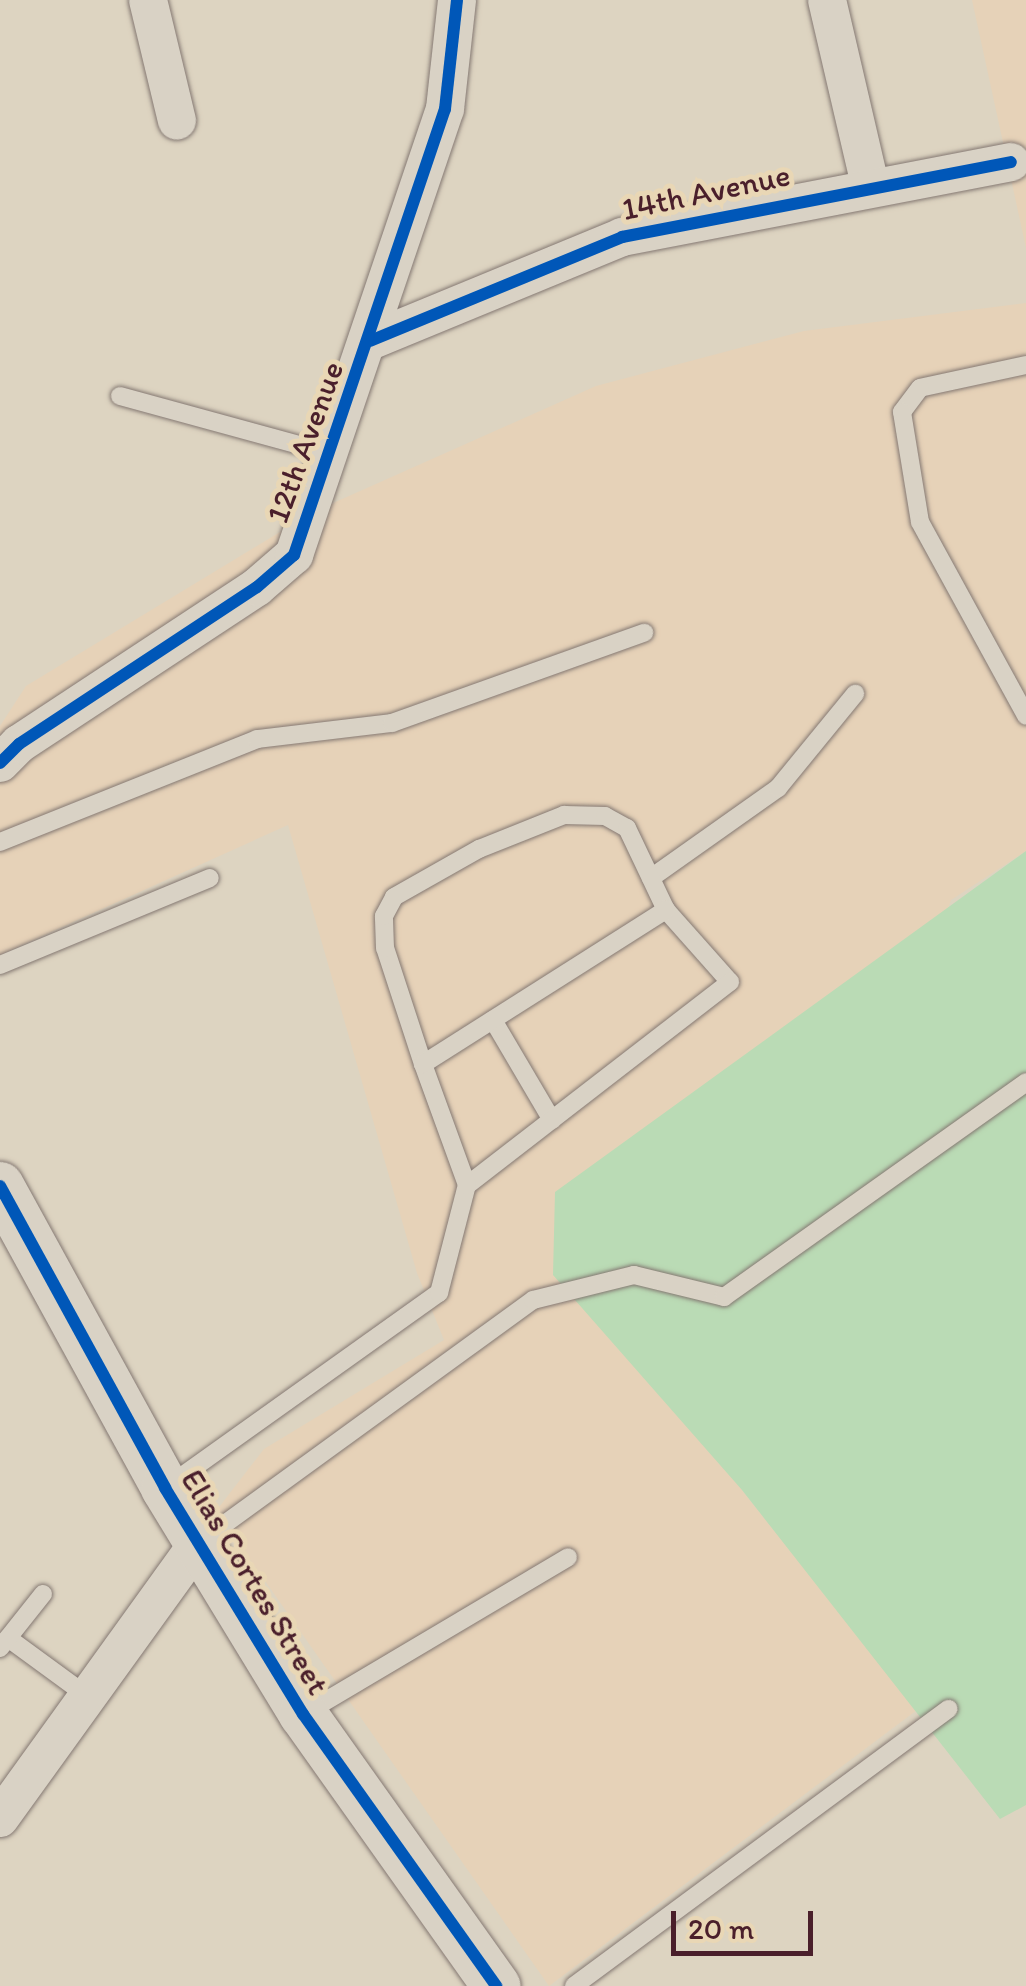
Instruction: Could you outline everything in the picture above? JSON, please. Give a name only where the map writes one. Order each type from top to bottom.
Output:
[{"type":"street","points":[[148,0],[176,121]]},
{"type":"street","name":"12th Avenue","points":[[0,764],[19,744],[288,562],[332,454],[445,109],[457,0]]},
{"type":"street","points":[[827,0],[870,185]]},
{"type":"street","name":"14th Avenue","points":[[370,340],[622,237],[870,185],[1010,162]]},
{"type":"street","name":"Elias Cortes Street","points":[[0,1186],[165,1488],[303,1714],[496,1986]]},
{"type":"street","points":[[0,1818],[199,1542]]},
{"type":"lane","points":[[1026,365],[920,388],[902,412],[920,522],[1026,716]]},
{"type":"lane","points":[[120,396],[332,454]]},
{"type":"lane","points":[[0,842],[257,738],[392,723],[644,633]]},
{"type":"lane","points":[[651,878],[778,788],[855,694]]},
{"type":"lane","points":[[165,1488],[439,1293],[467,1185],[386,948],[384,916],[394,897],[448,864],[564,814],[604,816],[627,828],[666,910],[730,982],[467,1185]]},
{"type":"lane","points":[[0,965],[210,878]]},
{"type":"lane","points":[[424,1064],[666,910]]},
{"type":"lane","points":[[492,1020],[552,1120]]},
{"type":"lane","points":[[199,1542],[533,1300],[634,1275],[724,1297],[1026,1082]]},
{"type":"lane","points":[[303,1714],[568,1557]]},
{"type":"lane","points":[[43,1594],[4,1643],[86,1695]]},
{"type":"lane","points":[[574,1986],[949,1708]]},
{"type":"shaded area","points":[[972,0],[1026,0],[1026,248]]},
{"type":"shaded area","points":[[1026,303],[1026,851],[951,900],[742,1490],[917,1710],[549,1986],[216,1511],[264,1449],[444,1340],[417,1273],[288,825],[0,955],[0,726],[26,686],[313,512],[596,386],[804,331]]},
{"type":"green space","points":[[1026,851],[1026,1805],[1000,1819],[742,1490],[553,1275],[555,1192]]},
{"type":"cycle path","points":[[0,763],[19,744],[257,587],[294,555],[445,109],[457,0]]},
{"type":"cycle path","points":[[370,341],[622,237],[1011,162]]},
{"type":"cycle path","points":[[0,1186],[165,1488],[303,1714],[496,1986]]}]
